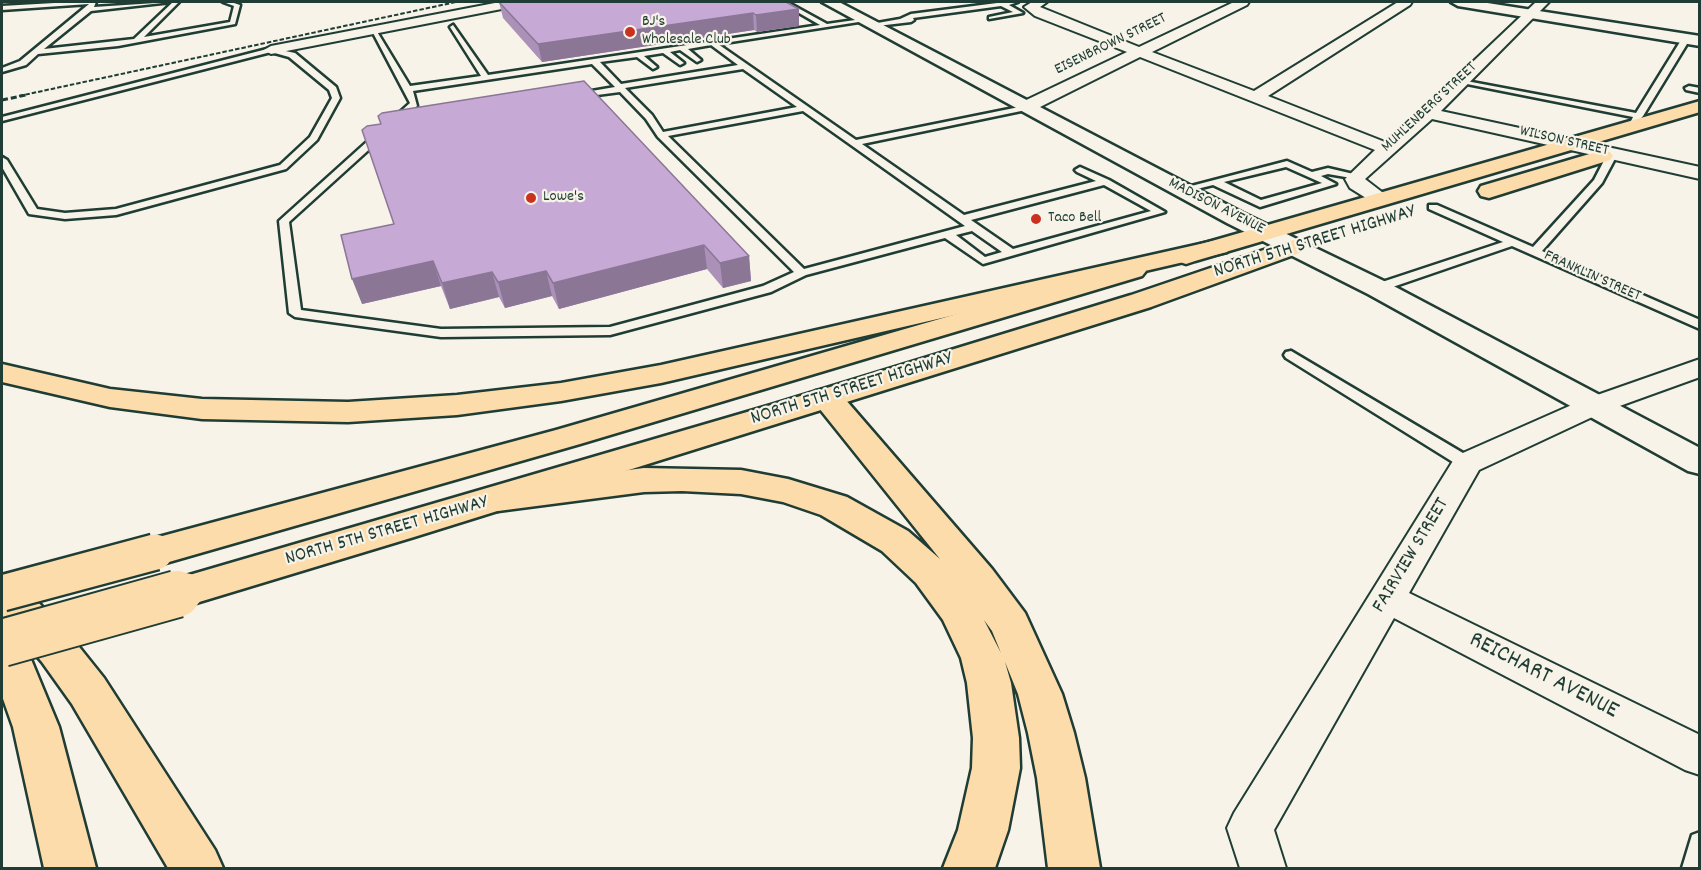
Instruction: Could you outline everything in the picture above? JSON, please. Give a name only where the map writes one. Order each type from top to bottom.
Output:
[{"type":"main road","name":"NORTH 5TH STREET HIGHWAY","points":[[2,592],[394,487],[1381,200],[1570,143],[1638,117],[1700,106]]},
{"type":"main road","name":"NORTH 5TH STREET HIGHWAY","points":[[1423,210],[1645,143]]},
{"type":"main road","name":"NORTH 5TH STREET HIGHWAY","points":[[2,642],[186,591],[498,499],[1141,301],[1294,247],[1337,235]]},
{"type":"main road","points":[[2,373],[100,396],[202,409],[348,412],[457,405],[561,392],[661,374],[1218,247]]},
{"type":"main road","points":[[781,375],[828,398],[978,579],[1010,625],[1040,694],[1051,733],[1061,778],[1074,868]]},
{"type":"main road","points":[[498,499],[644,480],[741,482],[789,491],[834,506],[895,541],[930,573],[960,612],[982,658],[989,683],[994,710],[996,768],[983,830],[969,868]]},
{"type":"main road","points":[[2,592],[57,650],[88,691],[197,868]]},
{"type":"main road","points":[[2,642],[36,727],[70,868]]},
{"type":"street","points":[[271,50],[517,2]]},
{"type":"street","name":"MADISON AVENUE","points":[[829,2],[1181,190],[1377,288],[1700,463]]},
{"type":"street","points":[[1041,2],[1030,7],[1040,13],[1388,149]]},
{"type":"street","name":"EISENBROWN STREET","points":[[1026,106],[1243,2]]},
{"type":"street","points":[[1255,97],[1406,2]]},
{"type":"street","points":[[1458,2],[1693,40]]},
{"type":"street","name":"MUHLENBERG STREET","points":[[1357,176],[1429,112],[1543,2]]},
{"type":"street","name":"WILSON STREET","points":[[1429,112],[1700,173]]},
{"type":"street","points":[[1357,176],[1354,179],[1357,184],[1381,200]]},
{"type":"street","points":[[1467,463],[1593,406],[1700,367]]},
{"type":"street","name":"FAIRVIEW STREET","points":[[1263,868],[1250,828],[1467,463]]},
{"type":"street","name":"REICHART AVENUE","points":[[1388,598],[1700,756]]},
{"type":"lane","points":[[2,7],[7,2]]},
{"type":"lane","points":[[2,7],[168,2]]},
{"type":"lane","points":[[136,41],[176,2]]},
{"type":"lane","points":[[37,52],[136,41],[233,23],[237,5],[226,2]]},
{"type":"lane","points":[[783,2],[826,26]]},
{"type":"lane","points":[[903,20],[911,16],[1015,2]]},
{"type":"lane","points":[[2,70],[23,63],[91,4]]},
{"type":"lane","points":[[991,18],[1020,13],[1002,4]]},
{"type":"lane","points":[[936,17],[952,12]]},
{"type":"lane","points":[[408,89],[632,57],[681,47],[706,46],[826,26],[918,20]]},
{"type":"lane","points":[[453,27],[486,77]]},
{"type":"lane","points":[[373,30],[408,89],[414,104],[284,220],[295,313],[441,333],[610,331],[767,290],[802,273],[974,227]]},
{"type":"lane","points":[[1464,78],[1638,117],[1693,40]]},
{"type":"lane","points":[[706,46],[745,66],[1012,254]]},
{"type":"lane","points":[[681,47],[702,66]]},
{"type":"lane","points":[[2,119],[271,50],[292,55],[333,89],[336,98],[315,138],[284,167],[116,212],[65,216],[33,212],[2,160]]},
{"type":"lane","points":[[658,53],[685,67]]},
{"type":"lane","points":[[632,57],[658,71]]},
{"type":"lane","points":[[594,61],[649,117],[661,135],[802,273]]},
{"type":"lane","points":[[646,74],[648,76],[658,71],[724,64]]},
{"type":"lane","points":[[563,98],[620,88],[702,66],[745,66]]},
{"type":"lane","points":[[1689,88],[1700,91]]},
{"type":"lane","points":[[854,143],[937,121],[1026,106]]},
{"type":"lane","points":[[661,135],[805,108]]},
{"type":"lane","points":[[388,127],[412,123]]},
{"type":"lane","name":"FRANKLIN STREET","points":[[1613,153],[1598,180],[1535,252],[1700,325]]},
{"type":"lane","points":[[1181,190],[1287,164],[1331,184],[1260,204],[1215,182]]},
{"type":"lane","points":[[947,234],[983,261],[1160,212],[1080,170]]},
{"type":"lane","points":[[1311,175],[1328,171],[1357,176]]},
{"type":"lane","points":[[963,219],[1106,182]]},
{"type":"lane","points":[[978,216],[1002,213],[1093,190],[1116,192],[1135,203],[1147,205]]},
{"type":"lane","points":[[1423,210],[1535,252]]},
{"type":"lane","points":[[1377,288],[1513,242]]},
{"type":"lane","points":[[1291,355],[1467,463]]},
{"type":"lane","points":[[1694,868],[1700,843]]},
{"type":"building","points":[[499,2],[786,2],[799,9],[756,15],[753,13],[538,44]]},
{"type":"building","name":"Lowe's","points":[[584,81],[749,256],[720,263],[704,245],[553,283],[546,271],[498,282],[492,272],[442,283],[433,261],[352,279],[341,235],[394,224],[362,130],[367,126],[381,124],[378,116],[382,113]]},
{"type":"railway","points":[[19,96],[456,2]]},
{"type":"railway","points":[[2,100],[26,95]]},
{"type":"place","name":"BJ's Wholesale Club","points":[[630,32]]},
{"type":"place","name":"Lowe's","points":[[531,198]]},
{"type":"place","name":"Taco Bell","points":[[1036,219]]}]
